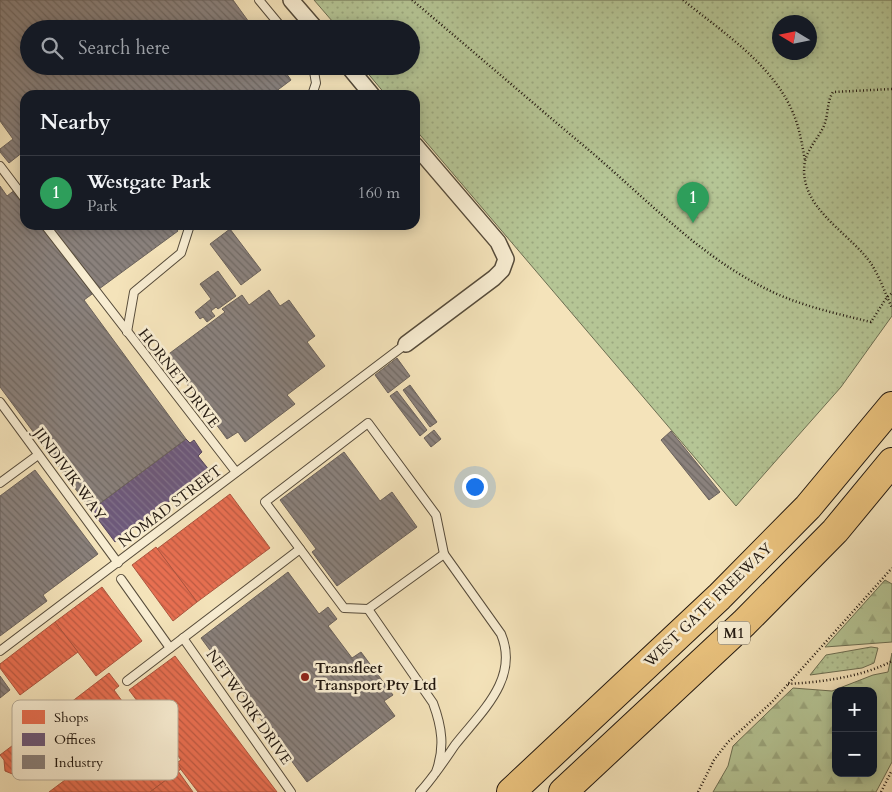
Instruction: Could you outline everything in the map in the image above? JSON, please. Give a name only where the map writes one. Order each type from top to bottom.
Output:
[{"type":"highway","name":"WEST GATE FREEWAY","points":[[511,792],[720,598],[808,507],[892,406]]},
{"type":"highway","name":"M1","points":[[563,792],[744,623],[835,531],[892,462]]},
{"type":"street","points":[[291,0],[308,20]]},
{"type":"street","points":[[355,75],[368,90]]},
{"type":"street","points":[[406,344],[494,278],[502,270],[506,259],[498,242],[420,151]]},
{"type":"lane","points":[[259,0],[276,20]]},
{"type":"lane","points":[[314,90],[316,83],[315,75]]},
{"type":"lane","points":[[0,166],[20,192]]},
{"type":"lane","points":[[49,230],[127,332]]},
{"type":"lane","name":"HORNET DRIVE","points":[[188,230],[181,253],[134,292],[127,332],[236,472]]},
{"type":"lane","name":"NOMAD STREET","points":[[0,651],[236,472],[307,422],[406,344]]},
{"type":"lane","name":"JINDIVIK WAY","points":[[0,402],[118,563]]},
{"type":"lane","points":[[420,792],[495,695],[506,667],[507,655],[501,634],[444,554],[436,515],[368,423],[265,502],[344,608],[368,609],[444,554]]},
{"type":"lane","points":[[0,483],[38,455]]},
{"type":"lane","points":[[127,681],[300,549]]},
{"type":"lane","points":[[121,580],[170,648]]},
{"type":"lane","points":[[368,609],[433,703],[442,744],[436,772]]},
{"type":"lane","name":"NETWORK DRIVE","points":[[183,638],[291,792]]},
{"type":"path","points":[[412,0],[620,177],[672,226],[738,274],[784,297],[871,322],[887,297],[892,293]]},
{"type":"path","points":[[683,0],[768,72],[785,97],[798,126],[805,162],[805,178],[812,200],[837,230],[869,260],[892,308]]},
{"type":"path","points":[[805,162],[827,117],[829,98],[833,92],[892,89]]},
{"type":"path","points":[[698,792],[714,760],[728,742],[772,702],[892,568]]},
{"type":"path","points":[[788,684],[813,682],[876,669],[892,660]]},
{"type":"path","points":[[881,792],[892,770]]},
{"type":"green space","points":[[314,0],[892,0],[892,316],[841,387],[736,506],[420,135],[420,90],[382,90],[369,75],[420,75],[420,20],[331,20]]},
{"type":"green space","points":[[885,580],[892,584],[892,642],[825,647]]},
{"type":"green space","points":[[871,647],[878,648],[874,663],[862,668],[810,675],[826,655]]},
{"type":"green space","points":[[892,653],[892,762],[876,792],[713,792],[728,766],[733,746],[793,688],[832,691],[832,777],[877,777],[877,687],[842,687],[873,675],[888,672]]},
{"type":"building: Shops","points":[[230,494],[270,548],[197,602],[157,549]]},
{"type":"building: Shops","points":[[156,547],[197,602],[173,621],[132,565]]},
{"type":"building: Shops","points":[[102,587],[142,641],[96,676],[55,622]]},
{"type":"building: Shops","points":[[55,622],[78,652],[20,695],[0,668],[0,664]]},
{"type":"building: Shops","points":[[175,656],[277,792],[198,792],[178,766],[178,762],[181,760],[178,756],[178,700],[136,700],[129,690]]},
{"type":"building: Shops","points":[[109,673],[119,686],[114,690],[121,700],[74,700]]},
{"type":"building: Shops","points":[[12,746],[12,774],[5,771],[4,760],[0,755]]},
{"type":"building: Shops","points":[[178,771],[193,792],[150,792],[166,780],[178,780]]},
{"type":"building: Shops","points":[[65,780],[166,780],[150,792],[49,792]]},
{"type":"building: Offices","points":[[186,439],[190,443],[194,440],[202,452],[198,456],[210,471],[115,542],[91,510]]},
{"type":"building: Industry","points":[[0,0],[233,0],[247,20],[20,20],[20,75],[287,75],[291,80],[278,90],[20,90],[20,154],[9,163],[0,152],[0,149],[13,139],[0,121]]},
{"type":"building: Industry","points":[[0,186],[7,196],[20,186],[20,230],[178,231],[84,300],[186,439],[91,510],[0,387]]},
{"type":"building: Industry","points":[[231,230],[261,270],[241,285],[210,244]]},
{"type":"building: Industry","points":[[218,271],[236,296],[218,309],[216,307],[211,311],[215,316],[207,322],[203,317],[200,319],[195,312],[211,299],[200,284]]},
{"type":"building: Industry","points":[[269,290],[280,306],[289,300],[315,336],[307,342],[325,366],[287,395],[295,404],[245,442],[238,432],[227,439],[210,416],[206,420],[191,400],[196,396],[166,356],[225,312],[222,309],[242,295],[249,305]]},
{"type":"building: Industry","points":[[397,358],[410,376],[388,393],[375,375]]},
{"type":"building: Industry","points":[[410,385],[437,422],[430,427],[403,390]]},
{"type":"building: Industry","points":[[397,391],[427,430],[420,436],[390,396]]},
{"type":"building: Industry","points":[[434,430],[441,439],[431,447],[424,438]]},
{"type":"building: Industry","points":[[671,431],[720,492],[709,500],[661,440]]},
{"type":"building: Industry","points":[[344,452],[380,501],[392,492],[417,527],[337,586],[312,552],[316,549],[280,500]]},
{"type":"building: Industry","points":[[35,470],[98,554],[43,595],[47,601],[0,636],[0,496]]},
{"type":"building: Industry","name":"Transfleet Transport Pty Ltd","points":[[288,572],[319,614],[328,607],[337,619],[328,626],[352,658],[361,652],[393,695],[384,701],[395,716],[307,782],[201,638]]},
{"type":"building: Industry","points":[[0,676],[10,690],[0,698]]},
{"type":"place","name":"Westgate Park","points":[[693,223]]},
{"type":"place","name":"Transfleet Transport Pty Ltd","points":[[305,677]]}]
